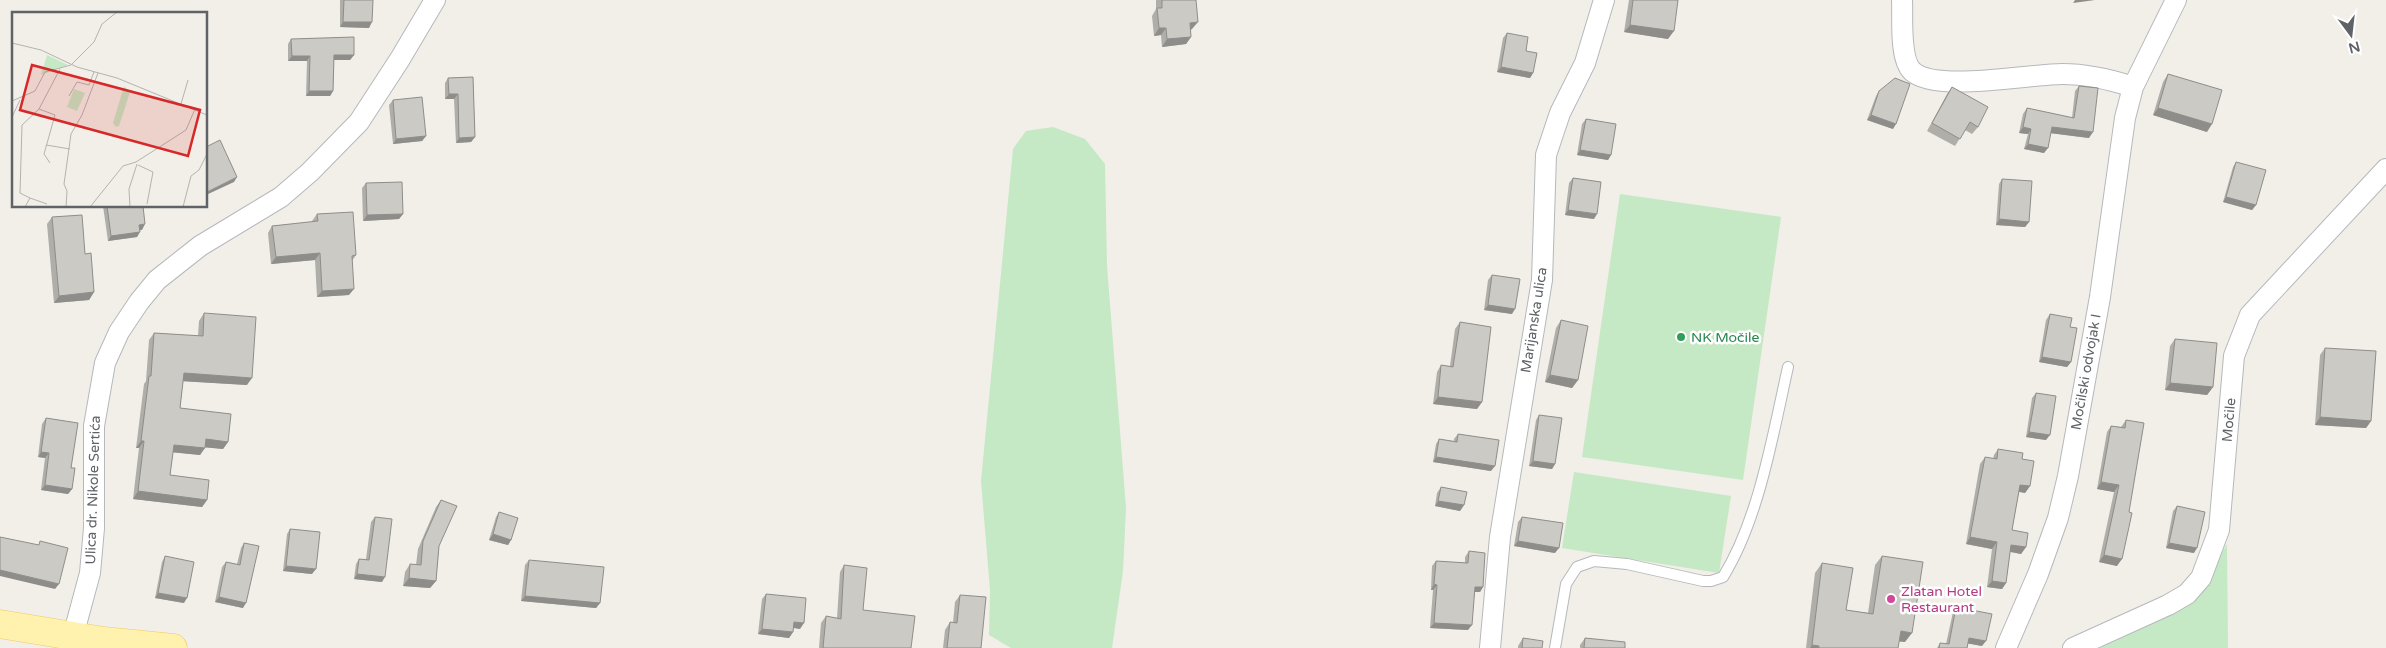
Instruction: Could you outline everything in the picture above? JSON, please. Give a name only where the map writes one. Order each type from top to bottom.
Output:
[{"type":"main road","points":[[0,624],[74,636],[173,648]]},
{"type":"street","name":"Ulica dr. Nikole Sertića","points":[[74,636],[90,573],[94,528],[94,426],[105,363],[119,332],[139,302],[157,280],[200,246],[281,198],[310,172],[358,122],[400,60],[435,0]]},
{"type":"street","name":"Marijanska ulica","points":[[1490,648],[1500,537],[1542,280],[1546,155],[1560,113],[1585,62],[1604,0]]},
{"type":"street","points":[[1902,0],[1903,44],[1906,61],[1911,70],[1923,78],[1933,81],[1960,81],[2061,74],[2089,75],[2133,87]]},
{"type":"street","name":"Močilski odvojak I","points":[[2006,648],[2038,574],[2058,518],[2068,476],[2100,297],[2125,118],[2133,87],[2176,0]]},
{"type":"street","name":"Močile","points":[[2073,648],[2168,605],[2187,594],[2200,578],[2219,530],[2234,356],[2242,330],[2250,315],[2386,169]]},
{"type":"lane","points":[[1555,648],[1566,584],[1577,568],[1594,561],[1628,564],[1703,581],[1711,581],[1723,577],[1733,561],[1761,485],[1788,367]]},
{"type":"green space","points":[[1053,127],[1085,139],[1105,164],[1107,266],[1126,508],[1123,571],[1112,648],[1011,648],[989,635],[990,590],[981,481],[1013,149],[1026,131]]},
{"type":"green space","name":"NK Močile","points":[[1620,194],[1781,217],[1743,480],[1582,457]]},
{"type":"green space","points":[[1574,472],[1731,496],[1719,573],[1562,548]]},
{"type":"green space","points":[[2227,544],[2228,648],[2100,648],[2131,632],[2204,584]]},
{"type":"building","points":[[344,0],[373,0],[372,22],[343,22]]},
{"type":"building","points":[[1162,0],[1196,0],[1198,22],[1190,23],[1191,37],[1167,39],[1166,28],[1159,28],[1157,8],[1162,8]]},
{"type":"building","points":[[1633,0],[1678,0],[1674,31],[1630,25]]},
{"type":"building","points":[[1507,33],[1528,37],[1526,51],[1537,53],[1533,73],[1501,67]]},
{"type":"building","points":[[354,37],[354,55],[334,55],[333,91],[309,91],[310,56],[292,56],[291,39]]},
{"type":"building","points":[[2168,74],[2222,90],[2212,124],[2158,108]]},
{"type":"building","points":[[473,77],[475,137],[459,138],[458,94],[449,94],[448,78]]},
{"type":"building","points":[[1895,78],[1910,84],[1896,124],[1871,115],[1879,91]]},
{"type":"building","points":[[2079,86],[2098,88],[2093,132],[2052,127],[2048,148],[2028,144],[2031,129],[2023,127],[2027,108],[2074,118]]},
{"type":"building","points":[[1952,87],[1988,107],[1978,127],[1970,122],[1960,139],[1932,123]]},
{"type":"building","points":[[422,97],[426,136],[396,139],[393,100]]},
{"type":"building","points":[[1586,119],[1616,124],[1611,155],[1580,150]]},
{"type":"building","points":[[220,140],[237,177],[208,192],[208,146]]},
{"type":"building","points":[[2236,162],[2266,170],[2256,205],[2226,197]]},
{"type":"building","points":[[1573,178],[1601,182],[1597,214],[1568,210]]},
{"type":"building","points":[[2002,179],[2032,181],[2029,222],[1999,219]]},
{"type":"building","points":[[402,182],[403,214],[367,215],[366,183]]},
{"type":"building","points":[[107,208],[143,208],[145,224],[139,225],[140,232],[111,236]]},
{"type":"building","points":[[353,212],[356,255],[352,256],[354,289],[322,291],[320,253],[276,257],[272,226],[318,221],[317,214]]},
{"type":"building","points":[[82,215],[85,254],[91,253],[94,292],[59,296],[52,217]]},
{"type":"building","points":[[1492,275],[1520,279],[1515,309],[1488,305]]},
{"type":"building","points":[[204,313],[256,317],[252,378],[184,373],[180,408],[231,414],[228,442],[206,439],[205,448],[174,445],[170,475],[209,480],[207,500],[138,491],[144,441],[141,441],[149,376],[151,376],[154,333],[203,336]]},
{"type":"building","points":[[2050,314],[2072,318],[2070,327],[2077,328],[2071,362],[2042,357]]},
{"type":"building","points":[[1561,320],[1588,326],[1578,380],[1550,375]]},
{"type":"building","points":[[1460,322],[1491,327],[1482,402],[1438,397],[1441,365],[1453,367]]},
{"type":"building","points":[[2175,339],[2217,343],[2213,387],[2170,383]]},
{"type":"building","points":[[2325,348],[2376,351],[2371,421],[2320,417]]},
{"type":"building","points":[[2036,393],[2056,396],[2050,435],[2029,432]]},
{"type":"building","points":[[1539,415],[1562,418],[1555,464],[1533,461]]},
{"type":"building","points":[[46,418],[78,423],[71,468],[75,468],[72,489],[45,485],[49,453],[41,452]]},
{"type":"building","points":[[2126,420],[2144,423],[2129,512],[2132,513],[2122,559],[2104,555],[2119,485],[2101,482],[2111,426],[2125,428]]},
{"type":"building","points":[[1458,434],[1499,440],[1495,466],[1436,457],[1439,439],[1457,442]]},
{"type":"building","points":[[1998,449],[2023,453],[2022,459],[2034,461],[2030,486],[2020,485],[2012,530],[2028,533],[2026,547],[2011,545],[2006,583],[1992,581],[1997,542],[1970,537],[1985,457],[1997,459]]},
{"type":"building","points":[[1441,487],[1467,492],[1464,505],[1438,501]]},
{"type":"building","points":[[441,500],[457,506],[439,546],[436,581],[409,578],[410,564],[421,565],[423,541]]},
{"type":"building","points":[[2177,506],[2205,512],[2197,548],[2169,543]]},
{"type":"building","points":[[499,512],[518,518],[511,540],[493,534]]},
{"type":"building","points":[[375,517],[392,519],[385,577],[357,574],[359,559],[369,560]]},
{"type":"building","points":[[1522,517],[1563,523],[1559,548],[1518,541]]},
{"type":"building","points":[[290,529],[320,532],[316,569],[286,566]]},
{"type":"building","points":[[0,537],[39,545],[40,541],[68,548],[59,584],[0,570]]},
{"type":"building","points":[[244,543],[259,546],[246,603],[219,597],[226,562],[240,565]]},
{"type":"building","points":[[1469,551],[1485,553],[1483,587],[1475,587],[1472,625],[1434,623],[1437,585],[1434,584],[1436,561],[1468,563]]},
{"type":"building","points":[[165,556],[194,562],[187,598],[158,593]]},
{"type":"building","name":"Zlatan Hotel Restaurant","points":[[1882,556],[1923,562],[1912,633],[1901,631],[1898,648],[1819,648],[1819,646],[1812,645],[1822,563],[1853,568],[1846,610],[1873,614]]},
{"type":"building","points":[[529,560],[604,567],[600,603],[525,596]]},
{"type":"building","points":[[844,565],[867,568],[863,610],[915,616],[911,648],[823,648],[826,616],[841,619]]},
{"type":"building","points":[[766,594],[806,598],[804,623],[794,622],[793,632],[762,629]]},
{"type":"building","points":[[960,595],[986,597],[981,648],[947,648],[950,622],[957,623]]},
{"type":"building","points":[[1956,607],[1992,614],[1986,641],[1969,638],[1967,648],[1939,648],[1940,643],[1949,644]]},
{"type":"building","points":[[1523,638],[1543,641],[1542,648],[1522,648]]},
{"type":"building","points":[[1585,638],[1625,642],[1625,648],[1584,648]]},
{"type":"place","name":"NK Močile","points":[[1681,337]]},
{"type":"place","name":"Zlatan Hotel Restaurant","points":[[1891,599]]}]
